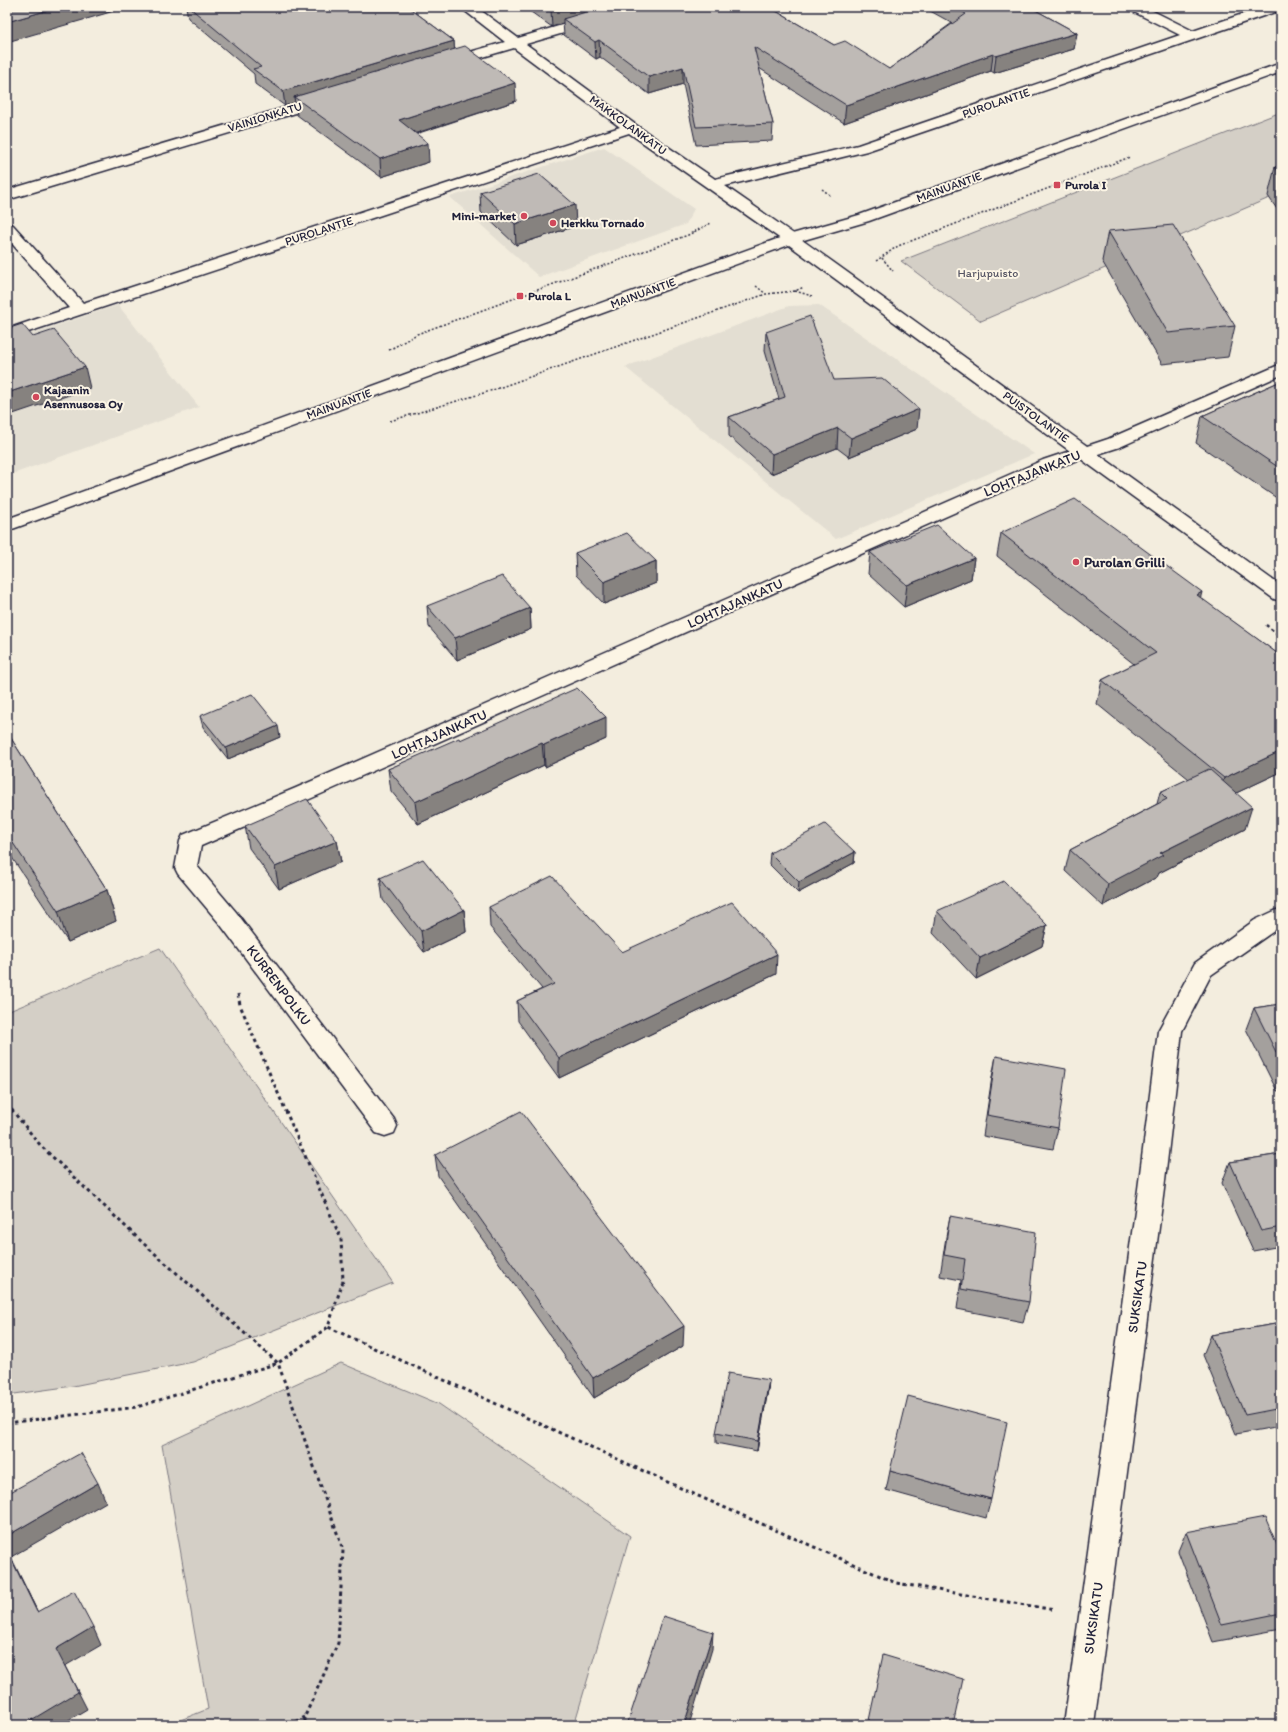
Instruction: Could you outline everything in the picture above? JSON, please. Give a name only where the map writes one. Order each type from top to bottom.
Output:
[{"type":"street","name":"MAKKOLANKATU","points":[[467,7],[631,128],[791,239]]},
{"type":"street","points":[[430,68],[638,7]]},
{"type":"street","points":[[1136,7],[1193,36]]},
{"type":"street","name":"PUROLANTIE","points":[[712,185],[738,177],[862,148],[1276,7]]},
{"type":"street","name":"MAINUANTIE","points":[[7,525],[791,239],[864,218],[1281,67]]},
{"type":"street","name":"VAINIONKATU","points":[[7,195],[340,95]]},
{"type":"street","name":"PUROLANTIE","points":[[7,334],[631,128]]},
{"type":"street","points":[[7,228],[80,310]]},
{"type":"street","name":"PUISTOLANTIE","points":[[791,239],[844,280],[1281,595]]},
{"type":"street","name":"LOHTAJANKATU","points":[[191,841],[304,793],[1049,464],[1114,443],[1281,369]]},
{"type":"street","name":"KURRENPOLKU","points":[[191,841],[186,868],[228,918],[385,1126]]},
{"type":"street","name":"SUKSIKATU","points":[[1079,1725],[1151,1189],[1170,1031],[1203,969],[1263,926],[1281,916]]},
{"type":"path","points":[[822,189],[835,198]]},
{"type":"path","points":[[754,284],[766,294]]},
{"type":"path","points":[[7,1424],[137,1407],[278,1363],[328,1327],[343,1281],[341,1239],[240,1005],[238,991]]},
{"type":"path","points":[[7,1104],[41,1146],[138,1239],[278,1363],[342,1550],[338,1643],[305,1716],[305,1725]]},
{"type":"path","points":[[328,1327],[696,1495],[896,1583],[1093,1617]]},
{"type":"path","points":[[290,1725],[305,1716]]},
{"type":"shaded area","points":[[604,147],[694,209],[686,224],[539,277],[450,197]]},
{"type":"shaded area","points":[[118,305],[199,407],[7,476],[7,342]]},
{"type":"shaded area","points":[[819,305],[1034,454],[836,539],[625,367],[789,306]]},
{"type":"green space","name":"Harjupuisto","points":[[1281,112],[1281,193],[981,321],[901,261]]},
{"type":"green space","points":[[160,948],[393,1283],[193,1362],[73,1386],[7,1395],[7,1012]]},
{"type":"green space","points":[[341,1363],[439,1404],[630,1536],[574,1725],[168,1725],[208,1709],[162,1445]]},
{"type":"building","points":[[7,7],[59,7],[7,22]]},
{"type":"building","points":[[189,7],[408,7],[454,41],[283,91],[253,69],[261,67]]},
{"type":"building","points":[[547,7],[561,7],[551,10]]},
{"type":"building","points":[[602,7],[769,7],[834,45],[845,41],[889,69],[966,14],[955,7],[1030,7],[1077,33],[996,56],[993,54],[846,105],[754,47],[773,124],[696,127],[683,67],[649,77],[599,40],[595,42],[563,19]]},
{"type":"building","points":[[465,46],[515,83],[399,120],[428,143],[380,159],[294,97]]},
{"type":"building","points":[[1281,166],[1281,175],[1275,167]]},
{"type":"building","points":[[539,174],[575,205],[515,224],[480,192]]},
{"type":"building","points":[[1173,225],[1235,326],[1168,333],[1108,231]]},
{"type":"building","points":[[810,316],[834,380],[882,378],[919,409],[851,438],[838,428],[772,454],[729,417],[785,397],[766,332]]},
{"type":"building","points":[[22,324],[33,337],[54,330],[85,367],[7,393],[7,329]]},
{"type":"building","points":[[1281,381],[1281,469],[1202,416]]},
{"type":"building","points":[[1075,499],[1202,592],[1197,595],[1281,656],[1281,751],[1224,778],[1102,680],[1156,653],[1001,533]]},
{"type":"building","points":[[937,525],[974,558],[907,585],[870,552]]},
{"type":"building","points":[[627,533],[656,561],[604,582],[575,553]]},
{"type":"building","points":[[502,576],[530,608],[455,638],[427,606]]},
{"type":"building","points":[[577,688],[606,717],[544,745],[542,743],[415,802],[388,769],[459,738],[460,740]]},
{"type":"building","points":[[252,694],[278,726],[226,748],[200,716]]},
{"type":"building","points":[[7,732],[107,890],[58,911],[7,834]]},
{"type":"building","points":[[1209,769],[1252,807],[1160,853],[1163,855],[1108,884],[1070,850],[1167,799],[1160,792]]},
{"type":"building","points":[[307,799],[337,841],[275,867],[245,826]]},
{"type":"building","points":[[825,824],[855,852],[799,882],[770,853]]},
{"type":"building","points":[[423,859],[464,910],[421,931],[380,878]]},
{"type":"building","points":[[552,876],[622,952],[732,902],[777,954],[559,1058],[517,1001],[554,984],[489,907]]},
{"type":"building","points":[[1004,881],[1047,925],[980,958],[937,911]]},
{"type":"building","points":[[1281,1004],[1281,1062],[1254,1008]]},
{"type":"building","points":[[996,1056],[1066,1069],[1058,1128],[987,1115]]},
{"type":"building","points":[[521,1111],[684,1326],[593,1378],[435,1155]]},
{"type":"building","points":[[1281,1154],[1281,1227],[1261,1231],[1230,1162]]},
{"type":"building","points":[[950,1216],[1036,1232],[1029,1302],[961,1289],[965,1259],[944,1255]]},
{"type":"building","points":[[1281,1323],[1281,1408],[1245,1415],[1211,1335]]},
{"type":"building","points":[[728,1373],[769,1380],[758,1441],[716,1433]]},
{"type":"building","points":[[908,1396],[1007,1422],[991,1499],[890,1471]]},
{"type":"building","points":[[81,1453],[98,1483],[7,1536],[7,1494]]},
{"type":"building","points":[[1265,1517],[1281,1554],[1281,1613],[1222,1625],[1186,1532]]},
{"type":"building","points":[[7,1550],[37,1612],[74,1591],[93,1627],[56,1649],[78,1692],[23,1725],[7,1725]]},
{"type":"building","points":[[663,1616],[713,1632],[684,1725],[627,1725]]},
{"type":"building","points":[[883,1655],[963,1679],[953,1725],[868,1725]]},
{"type":"place","name":"Purola I","points":[[1057,185]]},
{"type":"place","name":"Mini-market","points":[[524,216]]},
{"type":"place","name":"Herkku Tornado","points":[[553,223]]},
{"type":"place","name":"Purola L","points":[[520,296]]},
{"type":"place","name":"Kajaanin Asennusosa Oy","points":[[36,397]]},
{"type":"place","name":"Purolan Grilli","points":[[1076,562]]}]
